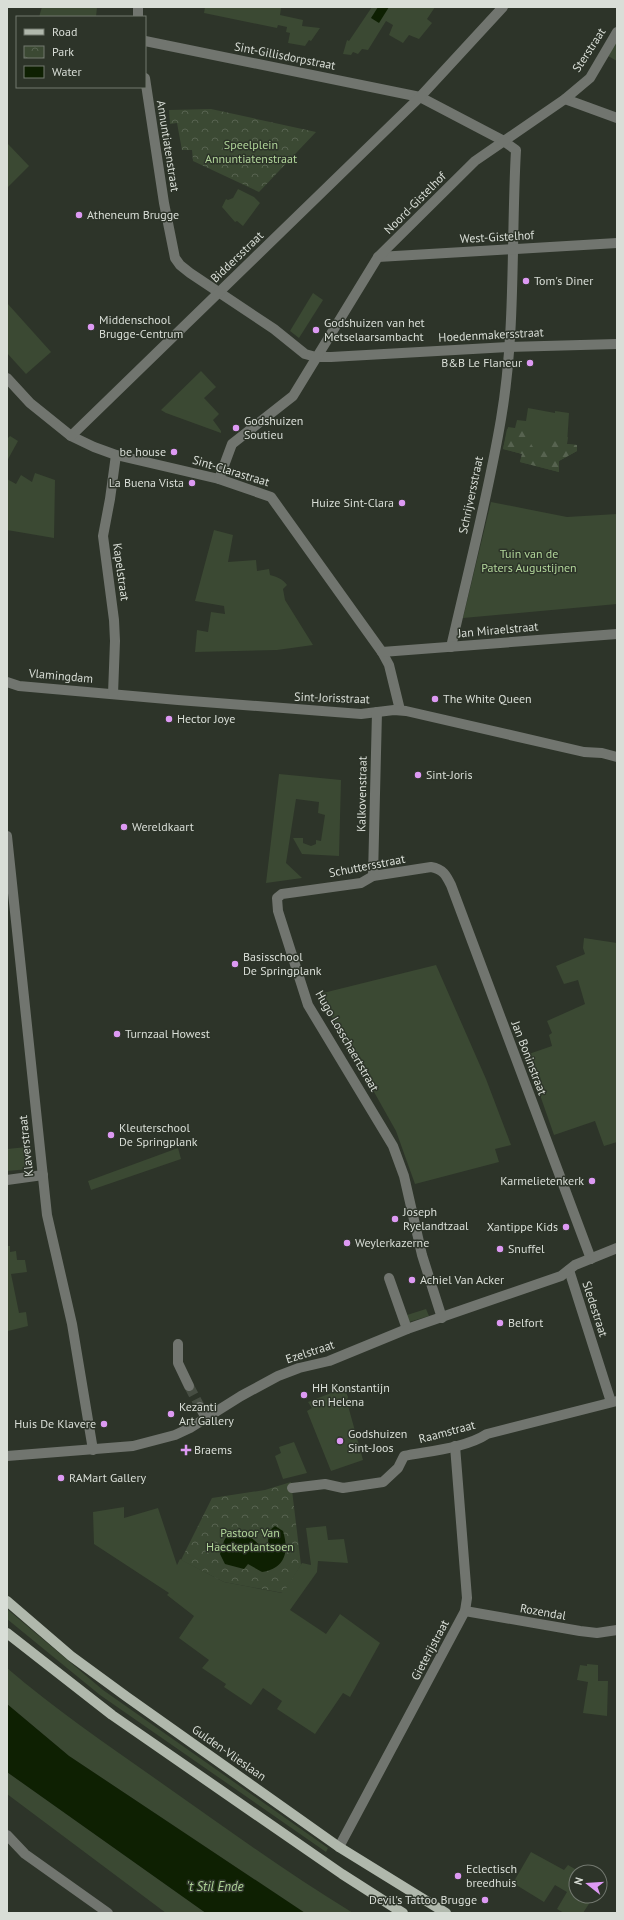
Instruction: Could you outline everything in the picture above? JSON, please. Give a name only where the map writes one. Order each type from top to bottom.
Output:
[{"type":"main road","name":"Gulden-Vlieslaan","points":[[7,1601],[71,1656],[338,1847],[446,1913]]},
{"type":"main road","points":[[7,1633],[112,1715],[342,1874],[403,1913]]},
{"type":"street","name":"Biddersstraat","points":[[71,436],[420,96],[503,7]]},
{"type":"street","name":"Sterstraat","points":[[565,98],[590,78],[617,32]]},
{"type":"street","name":"Sint-Gillisdorpstraat","points":[[146,41],[420,96],[502,140],[516,150],[512,249]]},
{"type":"street","name":"Annuntiatenstraat","points":[[146,85],[164,203],[175,258],[180,265],[219,293]]},
{"type":"street","points":[[565,98],[617,118]]},
{"type":"street","name":"Noord-Gistelhof","points":[[219,479],[232,444],[294,396],[316,357],[378,257],[475,161],[502,140],[565,98]]},
{"type":"street","name":"West-Gistelhof","points":[[378,257],[617,243]]},
{"type":"street","name":"Schrijversstraat","points":[[451,647],[484,502],[501,418],[508,347],[512,249]]},
{"type":"street","name":"Hoedenmakersstraat","points":[[219,293],[274,329],[305,354],[316,357],[508,347],[617,344]]},
{"type":"street","name":"Sint-Clarastraat","points":[[7,378],[30,403],[71,436],[94,447],[116,455],[219,479],[271,497],[390,665],[400,710]]},
{"type":"street","name":"Kapelstraat","points":[[114,694],[114,620],[102,536],[110,499],[116,455]]},
{"type":"street","name":"Jan Miraelstraat","points":[[382,652],[617,634]]},
{"type":"street","name":"Vlamingdam","points":[[7,683],[19,686],[114,694]]},
{"type":"street","name":"Sint-Jorisstraat","points":[[114,694],[282,709],[361,714],[400,710],[438,716],[584,752],[602,753],[617,757]]},
{"type":"street","name":"Kalkovenstraat","points":[[373,876],[377,712]]},
{"type":"street","name":"Klaverstraat","points":[[7,836],[12,943],[47,1215],[72,1324],[93,1450]]},
{"type":"street","name":"Schuttersstraat","points":[[277,898],[282,894],[361,883],[373,876],[431,867],[440,868]]},
{"type":"street","name":"Jan Boninstraat","points":[[440,868],[451,885],[591,1258]]},
{"type":"street","name":"Hugo Losschaertstraat","points":[[277,898],[278,911],[308,1005],[393,1146],[404,1176],[422,1255],[442,1318]]},
{"type":"street","points":[[7,1180],[43,1175]]},
{"type":"street","name":"Ezelstraat","points":[[7,1456],[133,1446],[175,1434],[206,1418],[278,1376],[299,1368],[329,1361],[407,1329],[561,1276],[575,1265],[617,1248]]},
{"type":"street","name":"Sledestraat","points":[[569,1270],[614,1401]]},
{"type":"street","points":[[389,1278],[407,1329]]},
{"type":"street","points":[[178,1344],[178,1363],[189,1386]]},
{"type":"street","name":"Raamstraat","points":[[292,1488],[325,1484],[342,1488],[383,1482],[398,1468],[404,1456],[454,1446],[480,1438],[487,1434],[614,1401]]},
{"type":"street","points":[[200,1406],[206,1418]]},
{"type":"street","name":"Gieterijstraat","points":[[338,1847],[465,1611],[467,1598],[454,1446]]},
{"type":"street","name":"Rozendal","points":[[465,1611],[580,1631],[597,1633],[617,1630]]},
{"type":"street","points":[[7,1835],[25,1854],[108,1913]]},
{"type":"green space","points":[[42,7],[97,7],[96,16],[39,16]]},
{"type":"green space","points":[[205,7],[277,7],[281,8],[280,15],[303,20],[302,26],[320,28],[311,41],[309,40],[305,46],[288,43],[290,33],[286,32],[287,27],[278,25],[277,28],[204,13]]},
{"type":"green space","points":[[372,7],[435,7],[427,19],[432,23],[419,39],[409,35],[403,43],[389,35],[393,25],[386,21],[368,50],[362,49],[358,54],[353,52],[351,55],[343,54],[347,40],[349,41]]},
{"type":"green space","points":[[617,39],[617,61],[608,56]]},
{"type":"green space","name":"Speelplein Annuntiatenstraat","points":[[211,109],[316,132],[259,192],[193,161],[192,150],[182,150],[177,123],[170,124],[169,110]]},
{"type":"green space","points":[[7,143],[29,166],[7,188]]},
{"type":"green space","points":[[238,189],[254,197],[260,203],[243,226],[237,221],[235,222],[222,207],[226,199],[228,200],[233,198]]},
{"type":"green space","points":[[313,293],[323,300],[299,338],[290,331]]},
{"type":"green space","points":[[7,303],[51,352],[26,374],[7,353]]},
{"type":"green space","points":[[201,371],[216,387],[204,398],[219,414],[213,420],[221,433],[161,410]]},
{"type":"green space","points":[[528,408],[555,413],[555,411],[569,413],[567,444],[577,445],[577,451],[559,461],[559,472],[520,462],[522,454],[503,449],[508,427],[515,428],[517,420],[526,421]]},
{"type":"green space","points":[[507,429],[523,431],[533,447],[540,453],[556,439],[568,437],[567,444],[577,445],[577,451],[559,461],[559,472],[520,462],[522,454],[503,449]]},
{"type":"green space","points":[[10,436],[18,441],[7,461],[7,439]]},
{"type":"green space","points":[[35,473],[55,480],[54,538],[7,530],[7,479],[16,484],[21,475],[32,482]]},
{"type":"green space","name":"Tuin van de Paters Augustijnen","points":[[491,502],[567,517],[617,514],[617,604],[463,618]]},
{"type":"green space","points":[[214,530],[233,535],[228,562],[256,560],[257,571],[269,569],[270,575],[284,581],[287,585],[283,589],[285,600],[313,645],[277,650],[195,652],[197,630],[208,632],[211,612],[225,614],[224,606],[195,601]]},
{"type":"green space","points":[[279,774],[341,780],[339,856],[302,854],[293,838],[303,838],[303,843],[311,846],[316,844],[316,840],[321,841],[325,815],[318,813],[319,802],[296,799],[286,863],[302,878],[266,883]]},
{"type":"green space","points":[[584,938],[617,943],[617,1142],[604,1146],[595,1121],[554,1135],[526,1055],[552,1046],[549,1035],[552,1033],[547,1021],[585,1004],[578,980],[564,984],[556,966],[585,954],[583,948]]},
{"type":"green space","points":[[436,965],[486,1079],[511,1145],[495,1149],[499,1162],[415,1184],[396,1131],[319,994]]},
{"type":"green space","points":[[27,1147],[29,1169],[7,1171],[7,1149]]},
{"type":"green space","points":[[178,1148],[181,1159],[91,1190],[88,1181]]},
{"type":"green space","points":[[7,1246],[10,1246],[10,1252],[16,1251],[17,1260],[25,1260],[27,1272],[11,1274],[19,1313],[26,1312],[28,1326],[8,1331]]},
{"type":"green space","points":[[426,1309],[429,1316],[409,1322],[407,1315]]},
{"type":"green space","points":[[344,1388],[348,1397],[347,1402],[363,1460],[331,1471],[307,1411],[312,1408],[308,1402]]},
{"type":"green space","points":[[294,1442],[307,1473],[283,1479],[275,1456],[281,1453],[279,1447]]},
{"type":"green space","name":"Pastoor Van Haeckeplantsoen","points":[[291,1482],[301,1565],[283,1593],[224,1582],[181,1560],[212,1498],[265,1490]]},
{"type":"green space","points":[[124,1507],[124,1518],[158,1508],[177,1565],[180,1559],[224,1582],[282,1593],[302,1563],[311,1565],[306,1528],[326,1526],[328,1540],[344,1539],[348,1563],[318,1561],[317,1572],[290,1610],[326,1634],[340,1614],[380,1643],[350,1697],[343,1693],[315,1734],[277,1709],[282,1701],[263,1688],[251,1705],[224,1687],[226,1684],[202,1668],[209,1660],[179,1638],[194,1616],[167,1595],[169,1593],[94,1544],[93,1512]]},
{"type":"green space","points":[[7,1609],[103,1690],[328,1848],[326,1852],[100,1695],[7,1619]]},
{"type":"green space","points":[[587,1664],[598,1665],[598,1681],[608,1681],[607,1716],[583,1713],[588,1682],[577,1680],[580,1665],[587,1666]]},
{"type":"green space","points":[[7,1668],[46,1700],[108,1745],[283,1868],[353,1913],[305,1913],[69,1756],[7,1704]]},
{"type":"green space","points":[[7,1772],[206,1913],[166,1913],[7,1794]]},
{"type":"green space","points":[[531,1852],[564,1870],[568,1865],[568,1904],[589,1904],[583,1913],[564,1913],[557,1909],[567,1892],[555,1885],[544,1902],[513,1883]]},
{"type":"water","points":[[378,7],[389,7],[379,23],[371,18]]},
{"type":"water","points":[[275,1526],[283,1531],[286,1545],[284,1558],[276,1567],[262,1572],[248,1564],[244,1569],[225,1564],[220,1554],[224,1541],[230,1530],[248,1535],[260,1545],[265,1545],[268,1543],[269,1531]]},
{"type":"water","name":"'t Stil Ende","points":[[7,1704],[69,1756],[305,1913],[206,1913],[203,1911],[7,1772]]},
{"type":"tunnel","points":[[189,1386],[200,1407]]},
{"type":"place","name":"Atheneum Brugge","points":[[79,215]]},
{"type":"place","name":"Tom's Diner","points":[[526,281]]},
{"type":"place","name":"Middenschool Brugge-Centrum","points":[[91,327]]},
{"type":"place","name":"Godshuizen van het Metselaarsambacht","points":[[316,330]]},
{"type":"place","name":"B&B Le Flaneur","points":[[530,363]]},
{"type":"place","name":"Godshuizen Soutieu","points":[[236,428]]},
{"type":"place","name":"be house","points":[[174,452]]},
{"type":"place","name":"La Buena Vista","points":[[192,483]]},
{"type":"place","name":"Huize Sint-Clara","points":[[402,503]]},
{"type":"place","name":"The White Queen","points":[[435,699]]},
{"type":"place","name":"Hector Joye","points":[[169,719]]},
{"type":"place","name":"Sint-Joris","points":[[418,775]]},
{"type":"place","name":"Wereldkaart","points":[[124,827]]},
{"type":"place","name":"Basisschool De Springplank","points":[[235,964]]},
{"type":"place","name":"Turnzaal Howest","points":[[117,1034]]},
{"type":"place","name":"Kleuterschool De Springplank","points":[[111,1135]]},
{"type":"place","name":"Karmelietenkerk","points":[[592,1181]]},
{"type":"place","name":"Joseph Ryelandtzaal","points":[[395,1219]]},
{"type":"place","name":"Xantippe Kids","points":[[566,1227]]},
{"type":"place","name":"Weylerkazerne","points":[[347,1243]]},
{"type":"place","name":"Snuffel","points":[[500,1249]]},
{"type":"place","name":"Achiel Van Acker","points":[[412,1280]]},
{"type":"place","name":"Belfort","points":[[500,1323]]},
{"type":"place","name":"HH Konstantijn en Helena","points":[[304,1395]]},
{"type":"place","name":"Kezanti Art Gallery","points":[[171,1414]]},
{"type":"place","name":"Huis De Klavere","points":[[104,1424]]},
{"type":"place","name":"Godshuizen Sint-Joos","points":[[340,1441]]},
{"type":"place","name":"Braems","points":[[186,1450]]},
{"type":"place","name":"RAMart Gallery","points":[[61,1478]]},
{"type":"place","name":"Eclectisch breedhuis","points":[[458,1876]]},
{"type":"place","name":"Devil's Tattoo Brugge","points":[[485,1900]]}]
